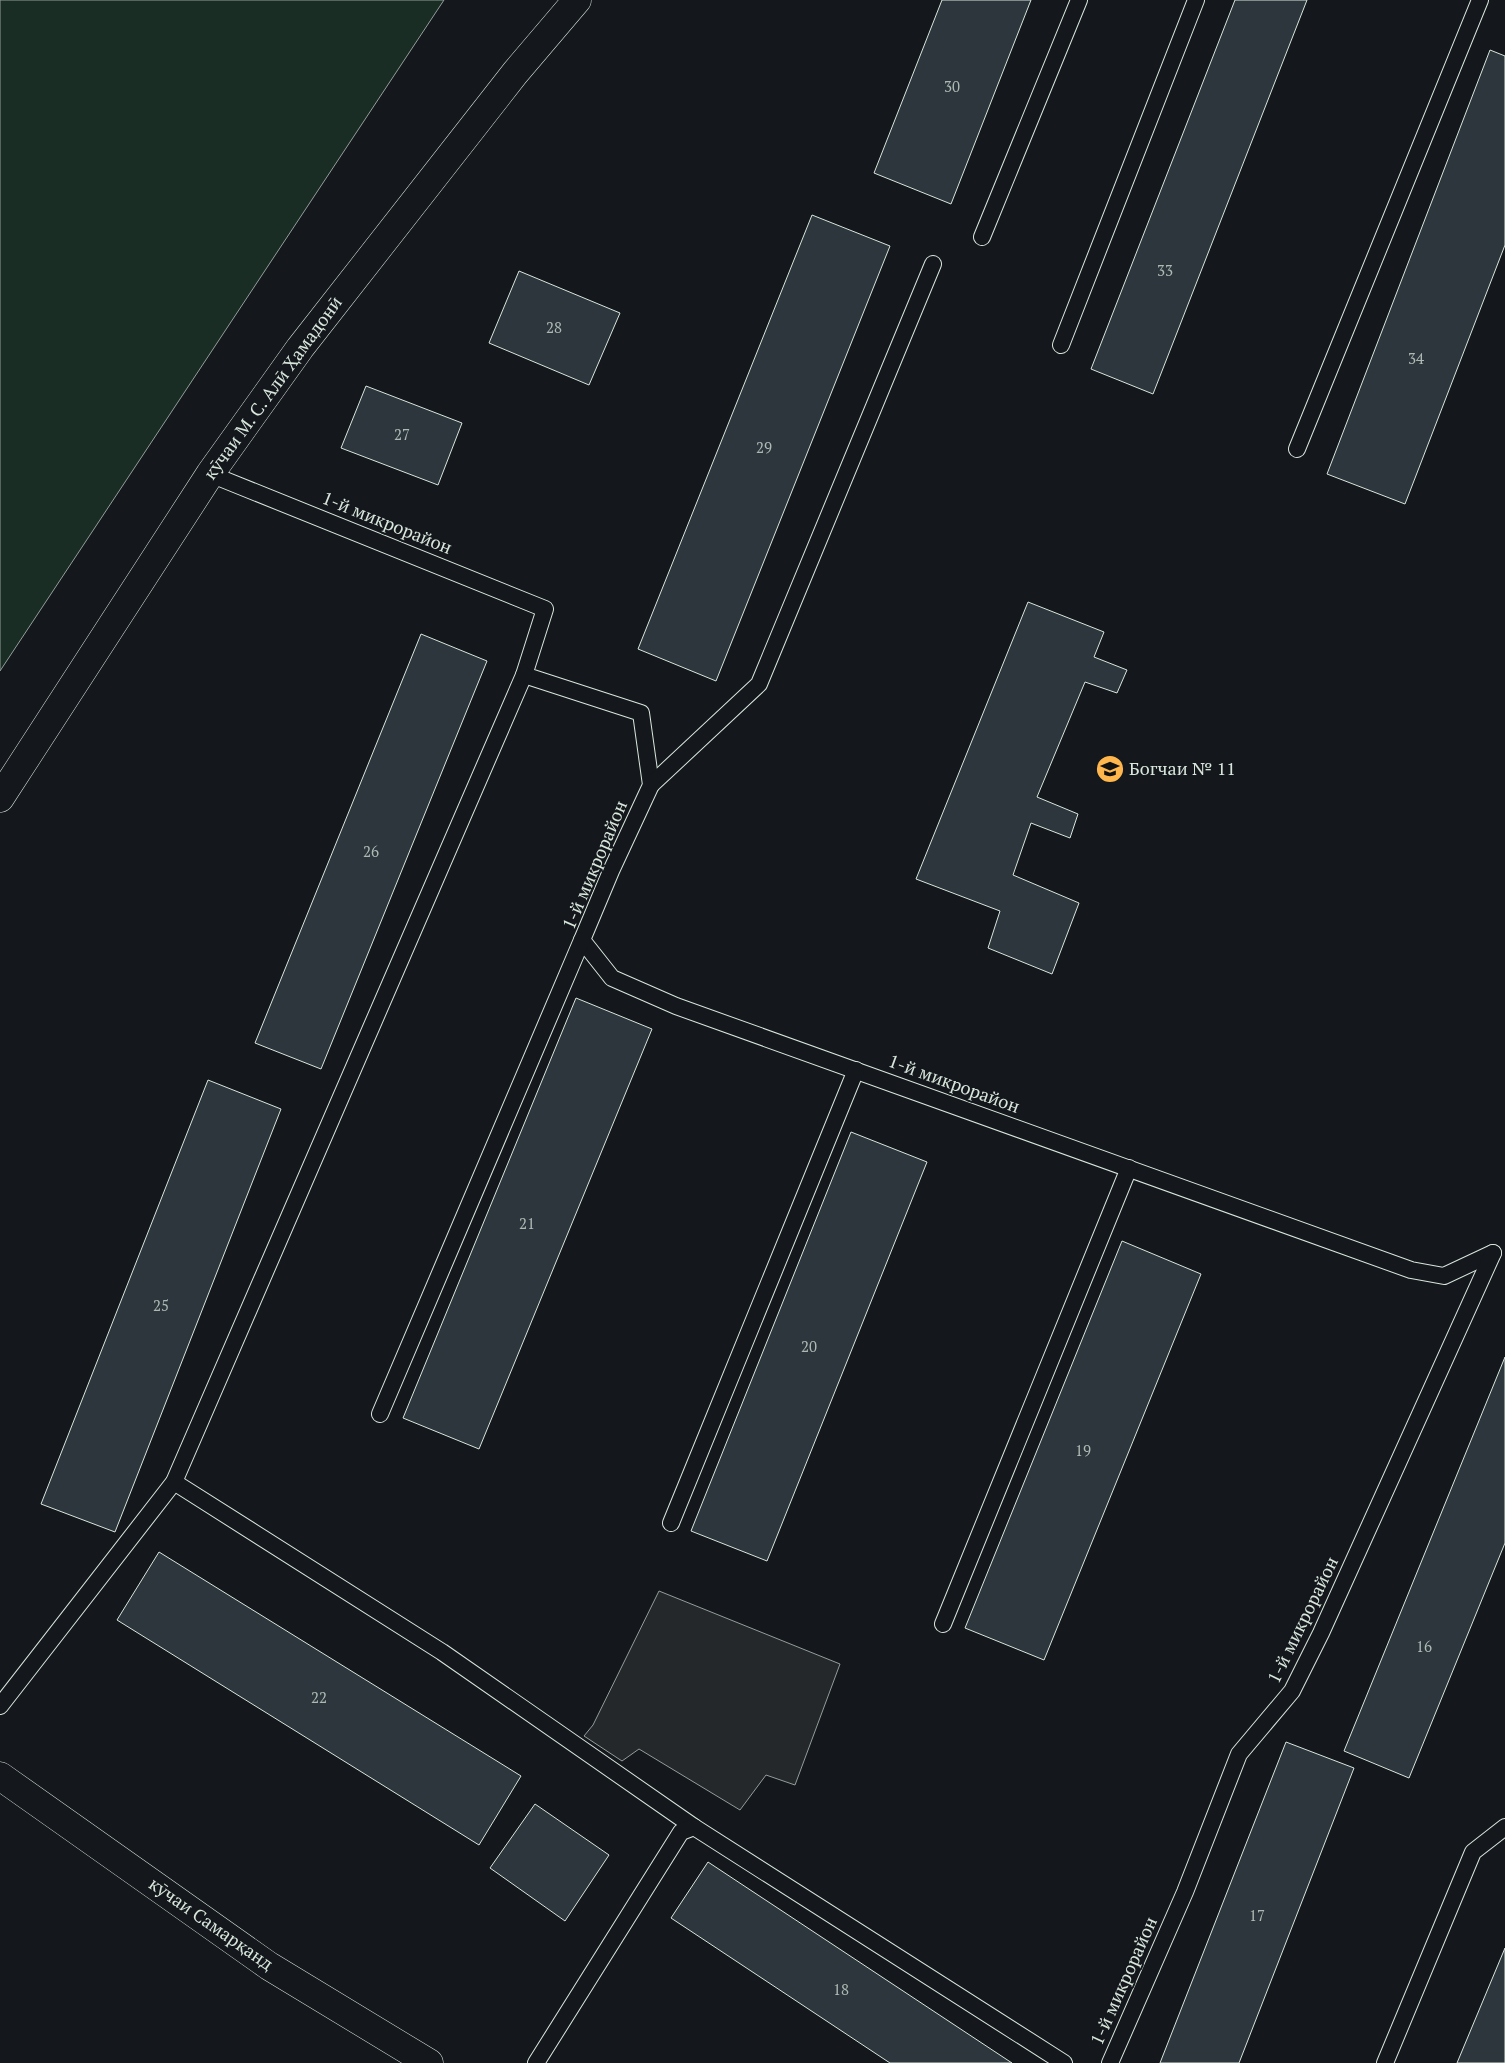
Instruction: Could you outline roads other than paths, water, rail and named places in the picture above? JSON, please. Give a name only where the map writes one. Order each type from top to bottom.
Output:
[{"type":"street","name":"кӯчаи М. С. Алӣ Ҳамадонӣ","points":[[0,798],[210,474],[300,348],[515,73],[577,0]]},
{"type":"street","name":"кӯчаи Самарқанд","points":[[0,1776],[269,1966],[429,2063]]},
{"type":"lane","points":[[982,237],[1079,0]]},
{"type":"lane","points":[[1061,345],[1196,0]]},
{"type":"lane","points":[[1297,448],[1480,0]]},
{"type":"lane","points":[[651,785],[759,684],[933,264]]},
{"type":"lane","name":"1-й микрорайон","points":[[210,474],[545,608],[524,675]]},
{"type":"lane","points":[[0,1706],[174,1482],[524,675],[641,713],[651,785]]},
{"type":"lane","name":"1-й микрорайон","points":[[651,785],[611,871],[582,940],[612,978],[676,1006],[1411,1270],[1444,1276],[1499,1256]]},
{"type":"lane","points":[[380,1414],[582,940]]},
{"type":"lane","points":[[671,1523],[856,1070]]},
{"type":"lane","points":[[943,1624],[1130,1168]]},
{"type":"lane","name":"1-й микрорайон","points":[[1110,2063],[1185,1892],[1239,1754],[1292,1691],[1321,1634],[1499,1256]]},
{"type":"lane","points":[[174,1482],[442,1652],[694,1827],[1064,2063]]},
{"type":"lane","points":[[536,2063],[681,1832],[694,1827]]},
{"type":"lane","points":[[1385,2063],[1473,1852],[1505,1827]]},
{"type":"place","name":"Богчаи № 11","points":[[1110,769]]}]
